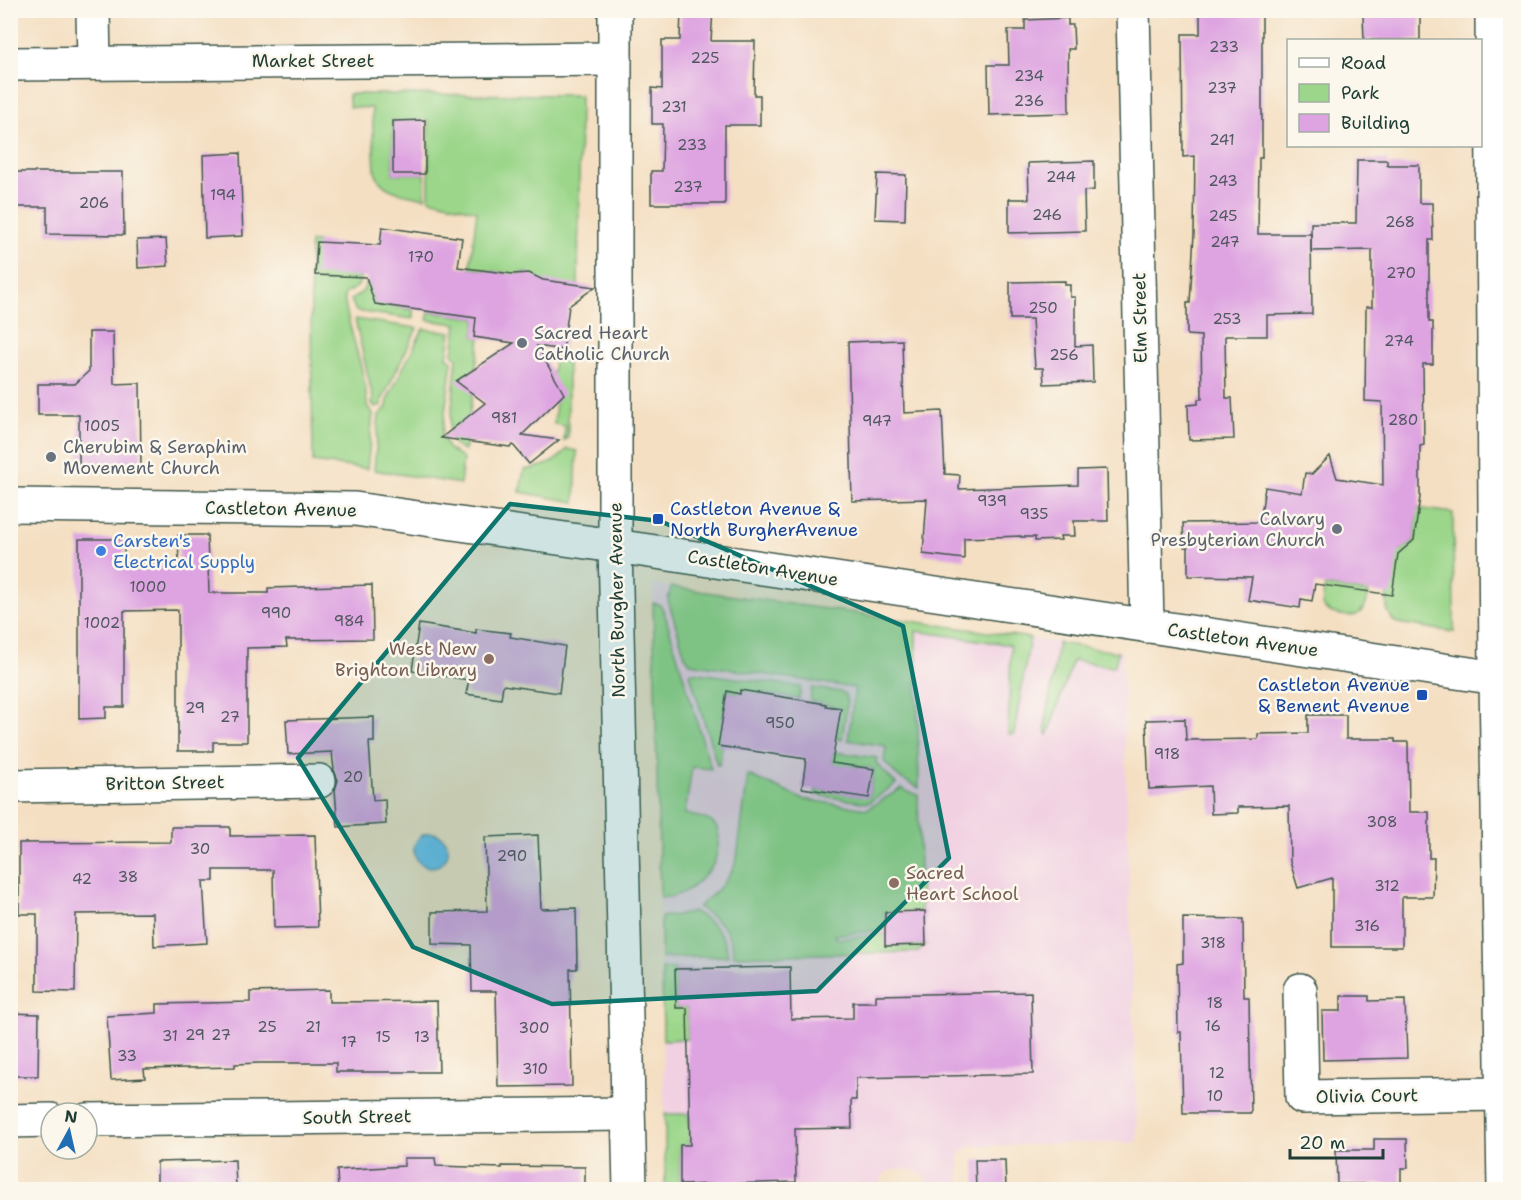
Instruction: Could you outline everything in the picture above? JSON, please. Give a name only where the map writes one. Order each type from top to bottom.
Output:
[{"type":"street","points":[[93,10],[94,63]]},
{"type":"street","name":"North Burgher Avenue","points":[[615,10],[615,546],[630,1190]]},
{"type":"street","name":"Elm Street","points":[[1133,10],[1147,626]]},
{"type":"street","points":[[1492,10],[1503,679],[1504,1190]]},
{"type":"street","name":"Market Street","points":[[10,64],[615,59]]},
{"type":"street","name":"Castleton Avenue","points":[[10,505],[355,509],[1503,679]]},
{"type":"street","name":"Britton Street","points":[[10,786],[319,781]]},
{"type":"street","name":"Olivia Court","points":[[1300,990],[1302,1097],[1503,1094]]},
{"type":"street","name":"South Street","points":[[99,1120],[627,1114]]},
{"type":"street","points":[[10,1121],[39,1120]]},
{"type":"highlighted area","points":[[510,504],[660,521],[903,626],[949,858],[817,991],[552,1004],[413,947],[298,758]]},
{"type":"shaded area","name":"Sacred Heart School","points":[[653,584],[1122,652],[1137,1142],[970,1146],[959,1157],[959,1189],[930,1189],[925,1177],[906,1169],[890,1170],[883,1175],[879,1186],[823,1188],[823,1190],[666,1189]]},
{"type":"green space","points":[[348,94],[580,95],[578,292],[547,285],[526,273],[512,276],[470,268],[477,211],[429,199],[429,121],[393,121],[393,174],[425,174],[425,198],[389,189],[378,179],[375,172],[372,108],[350,107]]},
{"type":"green space","points":[[310,242],[317,242],[360,277],[358,286],[344,297],[364,379],[367,406],[373,414],[367,469],[313,462]]},
{"type":"green space","points":[[366,284],[377,285],[372,296],[375,303],[413,310],[413,319],[356,311],[351,300],[363,291]]},
{"type":"green space","points":[[429,312],[476,318],[474,337],[480,338],[475,373],[467,374],[463,378],[473,391],[468,423],[459,423],[454,429],[466,441],[464,451],[455,446],[449,435],[457,358],[453,354],[457,324],[427,320]]},
{"type":"green space","points":[[355,319],[417,328],[382,400],[382,405],[375,407],[372,403],[373,398]]},
{"type":"green space","points":[[423,329],[451,332],[447,357],[452,361],[442,435],[448,448],[463,459],[460,484],[374,470],[379,415],[387,407],[388,398]]},
{"type":"green space","points":[[556,349],[563,350],[568,367],[568,437],[564,441],[565,426],[554,424],[556,401],[551,383]]},
{"type":"green space","points":[[567,449],[577,451],[575,502],[520,492],[524,470],[548,464]]},
{"type":"green space","points":[[1408,507],[1453,513],[1454,632],[1398,623],[1393,621],[1387,609],[1387,594],[1377,549],[1400,552],[1414,540],[1417,517]]},
{"type":"green space","points":[[1325,586],[1369,593],[1367,602],[1358,614],[1339,615],[1329,611],[1323,605]]},
{"type":"green space","points":[[671,587],[1030,638],[1014,734],[1010,735],[1008,731],[1011,645],[916,631],[919,788],[898,777],[884,761],[886,746],[848,740],[855,688],[690,663],[685,656],[668,600]]},
{"type":"green space","points":[[653,603],[660,605],[664,611],[711,769],[692,767],[685,814],[711,822],[718,830],[719,837],[714,863],[702,878],[684,892],[660,898]]},
{"type":"green space","points":[[1058,643],[1118,652],[1115,665],[1112,667],[1073,660],[1048,735],[1045,728]]},
{"type":"green space","points":[[692,672],[801,687],[799,699],[727,691],[719,746],[722,747],[719,765],[717,765],[690,674]]},
{"type":"green space","points":[[812,688],[841,692],[846,695],[842,740],[836,739],[840,708],[810,701]]},
{"type":"green space","points":[[834,752],[877,758],[876,763],[896,784],[868,803],[815,795],[816,790],[869,797],[874,769],[832,764]]},
{"type":"green space","points":[[748,775],[802,799],[867,809],[902,788],[918,795],[921,912],[885,912],[885,930],[835,935],[835,937],[839,939],[885,934],[886,946],[926,945],[917,952],[734,956],[727,932],[698,907],[722,885],[734,866]]},
{"type":"green space","points":[[693,911],[717,929],[727,948],[728,956],[661,958],[661,917]]},
{"type":"green space","points":[[662,969],[675,969],[676,1008],[687,1008],[688,1039],[663,1040]]},
{"type":"green space","points":[[665,1114],[689,1114],[690,1145],[680,1146],[680,1185],[665,1185]]},
{"type":"water","points":[[431,833],[443,838],[448,850],[443,862],[431,867],[419,862],[414,850],[419,838]]},
{"type":"building","points":[[681,10],[713,10],[711,41],[755,41],[754,95],[760,95],[760,125],[725,125],[725,204],[651,204],[651,171],[662,171],[663,124],[652,124],[652,88],[662,89],[662,40],[680,40]]},
{"type":"building","points":[[1200,10],[1262,10],[1262,158],[1259,158],[1258,234],[1311,234],[1312,314],[1267,315],[1267,336],[1225,336],[1226,398],[1232,398],[1234,439],[1189,440],[1188,405],[1198,404],[1198,399],[1202,399],[1201,336],[1187,335],[1187,303],[1190,303],[1194,234],[1195,156],[1183,157],[1182,34],[1200,34]]},
{"type":"building","points":[[1395,10],[1420,10],[1420,39],[1364,39],[1363,15],[1395,15]]},
{"type":"building","points":[[1068,18],[1068,25],[1073,25],[1074,49],[1068,49],[1069,113],[989,115],[988,65],[1009,65],[1008,30],[1025,30],[1025,20]]},
{"type":"building","points":[[425,120],[425,174],[393,174],[393,121]]},
{"type":"building","points":[[240,153],[243,236],[205,238],[203,155]]},
{"type":"building","points":[[1357,160],[1387,160],[1387,165],[1419,165],[1419,203],[1432,203],[1433,240],[1429,240],[1429,322],[1433,322],[1433,364],[1423,364],[1424,445],[1420,446],[1420,497],[1414,540],[1398,554],[1392,595],[1315,584],[1312,601],[1301,599],[1300,608],[1248,600],[1252,577],[1188,576],[1188,547],[1184,547],[1183,523],[1260,522],[1265,487],[1302,493],[1305,473],[1312,474],[1330,456],[1337,478],[1383,485],[1382,402],[1365,401],[1366,307],[1372,307],[1372,250],[1311,251],[1311,223],[1356,223]]},
{"type":"building","points":[[1094,161],[1094,190],[1084,191],[1085,231],[1009,233],[1009,199],[1029,199],[1028,163]]},
{"type":"building","points":[[10,172],[123,172],[124,235],[47,234],[47,207],[10,207]]},
{"type":"building","points":[[877,174],[906,175],[905,220],[875,219]]},
{"type":"building","name":"Sacred Heart Catholic Church","points":[[382,227],[462,238],[458,267],[513,274],[529,273],[543,280],[595,287],[569,306],[563,350],[537,346],[564,394],[522,435],[559,440],[529,464],[513,445],[510,447],[441,438],[485,403],[456,381],[514,343],[474,337],[476,318],[375,304],[366,277],[315,275],[317,242],[380,245]]},
{"type":"building","points":[[166,239],[168,266],[138,268],[137,240]]},
{"type":"building","points":[[1065,281],[1065,285],[1070,285],[1070,297],[1075,297],[1075,346],[1092,345],[1093,382],[1044,384],[1043,368],[1035,368],[1032,319],[1010,319],[1010,282]]},
{"type":"building","points":[[89,332],[113,332],[114,384],[140,383],[141,468],[79,468],[79,415],[38,415],[38,384],[75,384],[89,371]]},
{"type":"building","points":[[902,340],[904,413],[942,411],[945,474],[960,475],[959,489],[1078,485],[1078,470],[1107,469],[1108,521],[1074,521],[1075,536],[1060,536],[1061,540],[1035,541],[1035,537],[1021,536],[964,538],[964,559],[923,554],[927,499],[852,501],[848,342]]},
{"type":"building","points":[[178,535],[207,535],[209,593],[268,593],[268,588],[372,585],[373,639],[286,640],[287,647],[247,648],[247,742],[213,742],[213,751],[178,751],[178,610],[124,611],[124,707],[106,707],[106,718],[79,719],[79,539],[124,539],[124,564],[179,563]]},
{"type":"building","name":"West New Brighton Library","points":[[419,624],[476,633],[476,629],[511,633],[510,637],[565,646],[559,693],[503,685],[501,699],[466,694],[469,680],[412,671]]},
{"type":"building","points":[[740,690],[841,708],[832,763],[874,769],[869,798],[802,788],[806,759],[718,746],[727,691],[740,694]]},
{"type":"building","points":[[1308,715],[1346,715],[1346,739],[1395,739],[1395,742],[1408,742],[1409,812],[1429,812],[1429,858],[1434,858],[1433,897],[1402,897],[1402,947],[1332,947],[1332,878],[1298,888],[1290,862],[1289,806],[1238,807],[1238,813],[1211,814],[1210,786],[1149,789],[1146,720],[1185,719],[1186,740],[1258,739],[1258,734],[1308,733]]},
{"type":"building","points":[[374,717],[374,742],[369,742],[373,800],[385,799],[386,824],[338,827],[335,790],[338,780],[334,770],[332,752],[288,754],[286,720]]},
{"type":"building","points":[[171,827],[230,827],[230,836],[315,835],[318,927],[274,928],[273,870],[214,870],[214,881],[203,881],[207,943],[154,946],[153,913],[76,914],[75,992],[37,991],[37,914],[19,914],[19,843],[171,842]]},
{"type":"building","points":[[538,835],[541,909],[576,908],[577,969],[570,969],[572,1086],[498,1087],[496,991],[472,991],[471,945],[432,944],[432,912],[487,911],[485,837]]},
{"type":"building","points":[[925,911],[926,945],[885,946],[885,912]]},
{"type":"building","points":[[1183,918],[1243,919],[1244,997],[1249,997],[1251,1113],[1183,1113],[1177,964],[1183,963]]},
{"type":"building","points":[[790,967],[791,1019],[853,1018],[853,1002],[876,1002],[876,995],[1031,992],[1033,1074],[856,1078],[856,1100],[851,1100],[852,1128],[795,1129],[796,1182],[680,1185],[680,1145],[690,1145],[687,1008],[676,1008],[675,969]]},
{"type":"building","points":[[329,990],[329,1002],[437,1001],[439,1072],[336,1072],[336,1063],[259,1063],[235,1064],[235,1067],[144,1069],[145,1078],[111,1080],[107,1016],[157,1013],[157,1004],[250,1002],[250,992]]},
{"type":"building","points":[[1341,996],[1369,996],[1369,1001],[1405,1000],[1407,1058],[1323,1060],[1322,1011],[1341,1011]]},
{"type":"building","points":[[10,1013],[39,1014],[38,1076],[10,1076]]},
{"type":"building","points":[[1374,1139],[1407,1139],[1408,1168],[1401,1168],[1401,1184],[1337,1184],[1336,1150],[1374,1150]]},
{"type":"building","points":[[404,1158],[435,1158],[436,1166],[585,1167],[585,1190],[338,1190],[337,1170],[404,1166]]},
{"type":"building","points":[[235,1160],[236,1190],[157,1190],[157,1162]]},
{"type":"building","points":[[975,1160],[1005,1160],[1006,1190],[976,1190]]},
{"type":"place","name":"Sacred Heart Catholic Church","points":[[522,343]]},
{"type":"place","name":"Cherubim & Seraphim Movement Church","points":[[51,457]]},
{"type":"place","name":"Castleton Avenue & North BurgherAvenue","points":[[658,519]]},
{"type":"place","name":"Calvary Presbyterian Church","points":[[1337,529]]},
{"type":"place","name":"Carsten's Electrical Supply","points":[[101,551]]},
{"type":"place","name":"West New Brighton Library","points":[[489,659]]},
{"type":"place","name":"Castleton Avenue & Bement Avenue","points":[[1422,695]]},
{"type":"place","name":"Sacred Heart School","points":[[894,883]]}]
